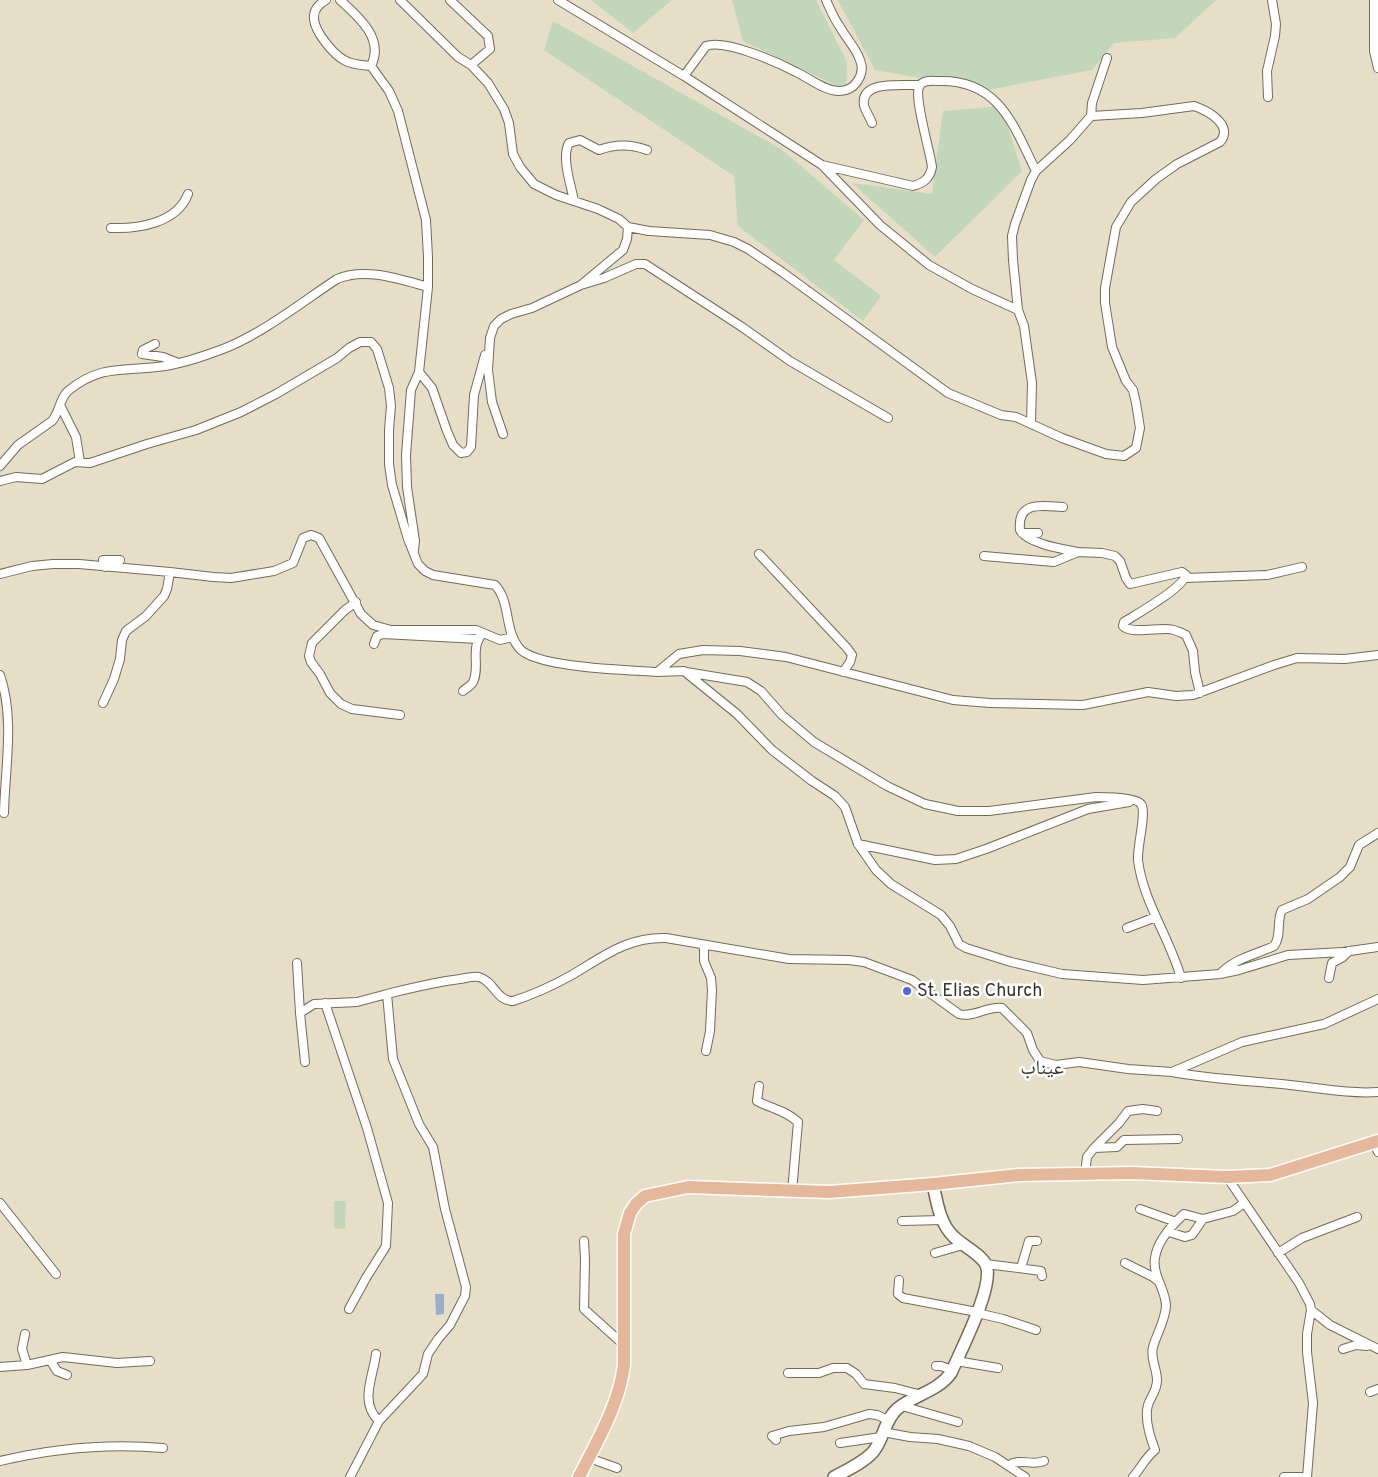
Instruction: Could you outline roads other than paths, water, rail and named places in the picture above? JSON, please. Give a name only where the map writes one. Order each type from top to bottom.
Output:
[{"type":"main road","points":[[579,1477],[617,1398],[624,1366],[624,1234],[627,1220],[636,1204],[645,1196],[688,1187],[792,1192],[849,1191],[1019,1175],[1132,1173],[1226,1177],[1270,1175],[1377,1145]]},
{"type":"street","points":[[326,0],[315,10],[314,19],[321,36],[344,61],[357,65],[371,66]]},
{"type":"street","points":[[340,0],[356,15],[371,36],[376,54],[371,66]]},
{"type":"street","points":[[400,0],[458,58],[471,66],[488,83],[504,110],[509,123],[513,154],[520,167],[534,184],[556,195],[598,209],[619,219],[628,227],[649,231],[710,235],[734,242],[782,272],[948,393],[1001,415],[1016,417],[1062,438],[1114,456],[1124,456],[1136,448],[1140,428],[1133,390],[1126,381],[1112,347],[1105,303],[1105,288],[1116,227],[1131,202],[1141,190],[1177,164],[1220,142],[1226,133],[1224,127],[1218,121],[1201,108],[1194,106],[1091,116]]},
{"type":"street","points":[[450,0],[488,36],[490,48],[471,66]]},
{"type":"street","points":[[558,0],[684,76],[822,165],[880,225],[918,257],[972,289],[1000,300],[1018,310]]},
{"type":"street","points":[[684,76],[706,46],[717,45],[735,48],[763,57],[797,72],[828,89],[837,91],[853,87],[859,78],[861,70],[860,60],[839,26],[826,0]]},
{"type":"street","points":[[1268,97],[1267,70],[1276,24],[1272,0]]},
{"type":"street","points":[[1374,0],[1374,51],[1378,68]]},
{"type":"street","points":[[1031,423],[1032,383],[1024,326],[1018,310],[1012,236],[1018,214],[1036,171],[1070,140],[1091,116],[1092,103],[1108,58]]},
{"type":"street","points":[[371,66],[389,91],[398,111],[426,220],[428,287],[419,372],[411,390],[406,455],[407,487],[415,541],[414,552]]},
{"type":"street","points":[[872,123],[864,105],[868,91],[874,87],[920,86],[927,81],[946,81],[972,85],[983,91],[1001,106],[1036,171]]},
{"type":"street","points":[[822,165],[913,186],[926,180],[932,167],[919,100],[920,86]]},
{"type":"street","points":[[574,201],[566,158],[566,148],[569,143],[580,140],[599,150],[610,146],[632,145],[647,150]]},
{"type":"street","points":[[111,228],[132,229],[161,220],[186,202],[188,194]]},
{"type":"street","points":[[581,285],[623,250],[627,239],[628,227]]},
{"type":"street","points":[[419,372],[432,388],[441,417],[454,445],[460,453],[467,452],[470,447],[474,395],[494,326],[501,319],[511,314],[532,308],[581,285],[604,278],[636,264],[645,264],[742,326],[790,361],[888,418]]},
{"type":"street","points":[[0,466],[18,445],[57,416],[67,392],[92,375],[111,370],[164,366],[218,351],[240,341],[337,279],[347,275],[365,274],[403,280],[428,287]]},
{"type":"street","points":[[490,338],[489,386],[492,402],[503,434]]},
{"type":"street","points":[[0,481],[16,477],[42,479],[75,462],[90,464],[147,444],[196,430],[235,414],[294,384],[337,358],[348,348],[360,342],[370,342],[377,349],[389,388],[391,406],[389,464],[392,485],[408,539],[418,564],[432,575],[495,585],[501,592],[513,637],[519,649],[550,663],[657,672],[684,671],[747,682],[761,691],[782,715],[814,742],[887,786],[925,804],[958,811],[989,811],[1096,797],[1112,797],[1138,801],[1142,805],[1143,812],[1138,843],[1140,873],[1146,893],[1175,958],[1181,978]]},
{"type":"street","points":[[155,344],[143,350],[142,354],[163,357],[178,363]]},
{"type":"street","points":[[60,405],[76,437],[80,462]]},
{"type":"street","points":[[1063,507],[1034,506],[1027,508],[1020,519],[1019,526],[1022,533],[1030,539],[1056,547],[1078,552],[1115,556],[1120,561],[1130,584],[1182,572],[1186,575],[1186,578]]},
{"type":"street","points":[[1022,533],[1038,533]]},
{"type":"street","points":[[0,574],[32,566],[53,564],[231,578],[274,571],[293,563],[303,538],[312,534],[318,538],[356,602],[361,614],[366,620],[379,628],[391,630],[476,630],[500,640],[513,637]]},
{"type":"street","points":[[984,556],[1054,562],[1078,552]]},
{"type":"street","points":[[759,554],[847,648],[852,655],[844,672]]},
{"type":"street","points":[[105,567],[103,560],[120,560]]},
{"type":"street","points":[[1200,693],[1193,652],[1186,635],[1171,629],[1126,630],[1123,626],[1124,622],[1172,590],[1186,578],[1267,575],[1302,567]]},
{"type":"street","points":[[103,703],[114,679],[120,659],[122,640],[126,631],[146,616],[164,596],[170,572]]},
{"type":"street","points":[[356,602],[345,610],[312,643],[309,656],[311,662],[330,692],[341,704],[352,709],[400,715]]},
{"type":"street","points":[[374,644],[377,636],[383,634],[478,639],[480,636],[486,635]]},
{"type":"street","points":[[463,691],[472,684],[478,639]]},
{"type":"street","points":[[657,672],[679,654],[703,650],[748,651],[771,654],[953,700],[990,703],[1083,704],[1148,692],[1188,696],[1290,660],[1304,658],[1352,659],[1378,655]]},
{"type":"street","points":[[684,671],[737,714],[772,750],[835,796],[845,807],[858,844],[876,870],[890,884],[941,915],[950,926],[959,944],[966,948],[1011,962],[1070,976],[1143,980],[1220,974],[1288,955],[1378,947]]},
{"type":"street","points":[[0,675],[8,713],[4,812]]},
{"type":"street","points":[[858,844],[935,860],[956,859],[1088,809],[1138,801]]},
{"type":"street","points":[[1220,974],[1226,967],[1235,962],[1274,946],[1278,941],[1278,922],[1282,910],[1308,899],[1340,877],[1350,867],[1360,845],[1378,833]]},
{"type":"street","points":[[1127,928],[1156,917]]},
{"type":"street","points":[[300,1013],[314,1004],[356,1002],[436,982],[477,976],[485,980],[502,999],[513,1001],[569,976],[618,948],[633,942],[656,938],[681,940],[795,960],[849,960],[864,962],[912,980],[959,1014],[969,1015],[997,1007],[1002,1008],[1027,1032],[1033,1050],[1040,1061],[1056,1065],[1079,1062],[1348,1093],[1378,1092]]},
{"type":"street","points":[[704,945],[704,961],[711,978],[712,990],[710,1031],[706,1051]]},
{"type":"street","points":[[1329,978],[1332,963],[1349,951]]},
{"type":"street","points":[[297,963],[304,1062]]},
{"type":"street","points":[[350,1477],[379,1421],[423,1374],[428,1354],[450,1325],[465,1296],[466,1287],[445,1209],[433,1147],[420,1124],[393,1059],[387,994]]},
{"type":"street","points":[[1172,1072],[1242,1042],[1324,1024],[1378,998]]},
{"type":"street","points":[[325,1003],[364,1119],[388,1203],[386,1246],[349,1309]]},
{"type":"street","points":[[759,1086],[757,1101],[784,1112],[798,1122],[792,1192]]},
{"type":"street","points":[[1085,1174],[1088,1157],[1094,1148],[1119,1123],[1128,1110],[1143,1109],[1157,1111]]},
{"type":"street","points":[[1094,1148],[1117,1147],[1124,1140],[1178,1139]]},
{"type":"street","points":[[1226,1177],[1307,1295],[1311,1310],[1307,1334],[1307,1352],[1313,1403],[1307,1477]]},
{"type":"street","points":[[933,1184],[943,1220],[953,1236],[963,1245],[986,1264],[1041,1271],[1042,1276]]},
{"type":"street","points":[[0,1203],[56,1274]]},
{"type":"street","points":[[1133,1477],[1147,1456],[1155,1450],[1149,1433],[1147,1411],[1157,1384],[1153,1348],[1166,1306],[1154,1260],[1158,1247],[1184,1214],[1203,1219],[1233,1211],[1244,1203]]},
{"type":"street","points":[[1140,1209],[1176,1222]]},
{"type":"street","points":[[1278,1253],[1302,1238],[1357,1217]]},
{"type":"street","points":[[1169,1232],[1185,1237],[1192,1236],[1203,1219]]},
{"type":"street","points":[[902,1221],[943,1220]]},
{"type":"street","points":[[584,1241],[584,1309],[624,1345]]},
{"type":"street","points":[[1021,1268],[1028,1241],[1036,1241]]},
{"type":"street","points":[[935,1253],[963,1245]]},
{"type":"street","points":[[1125,1263],[1153,1277],[1160,1284]]},
{"type":"street","points":[[834,1477],[866,1459],[874,1451],[888,1420],[902,1406],[943,1383],[954,1365],[977,1312],[988,1277],[986,1264]]},
{"type":"street","points":[[899,1280],[898,1294],[903,1298],[977,1312],[1036,1330]]},
{"type":"street","points":[[1311,1310],[1330,1325],[1375,1347]]},
{"type":"street","points":[[25,1334],[22,1349],[27,1365]]},
{"type":"street","points":[[1343,1349],[1356,1345],[1375,1347]]},
{"type":"street","points":[[376,1354],[368,1394],[368,1404],[379,1421]]},
{"type":"street","points":[[0,1367],[27,1365],[63,1357],[117,1363],[150,1361]]},
{"type":"street","points":[[50,1360],[57,1371],[67,1375]]},
{"type":"street","points":[[936,1366],[954,1365],[998,1368]]},
{"type":"street","points":[[788,1374],[847,1368],[856,1374],[864,1384],[895,1388],[922,1395]]},
{"type":"street","points":[[902,1406],[958,1422]]},
{"type":"street","points":[[776,1440],[772,1436],[789,1431],[824,1427],[869,1414],[888,1420]]},
{"type":"street","points":[[840,1443],[882,1435],[938,1439],[968,1446],[1009,1465],[1025,1477]]},
{"type":"street","points":[[0,1461],[67,1448],[122,1445],[163,1448]]},
{"type":"street","points":[[589,1458],[617,1468]]},
{"type":"street","points":[[1009,1465],[1014,1462],[1039,1463],[1044,1461]]},
{"type":"street","points":[[1284,1477],[1301,1477]]},
{"type":"water","points":[[435,1294],[444,1294],[444,1314],[436,1315]]},
{"type":"place","name":"St. Elias Church","points":[[907,991]]},
{"type":"district","name":"عيناب","points":[[1042,1069]]}]
